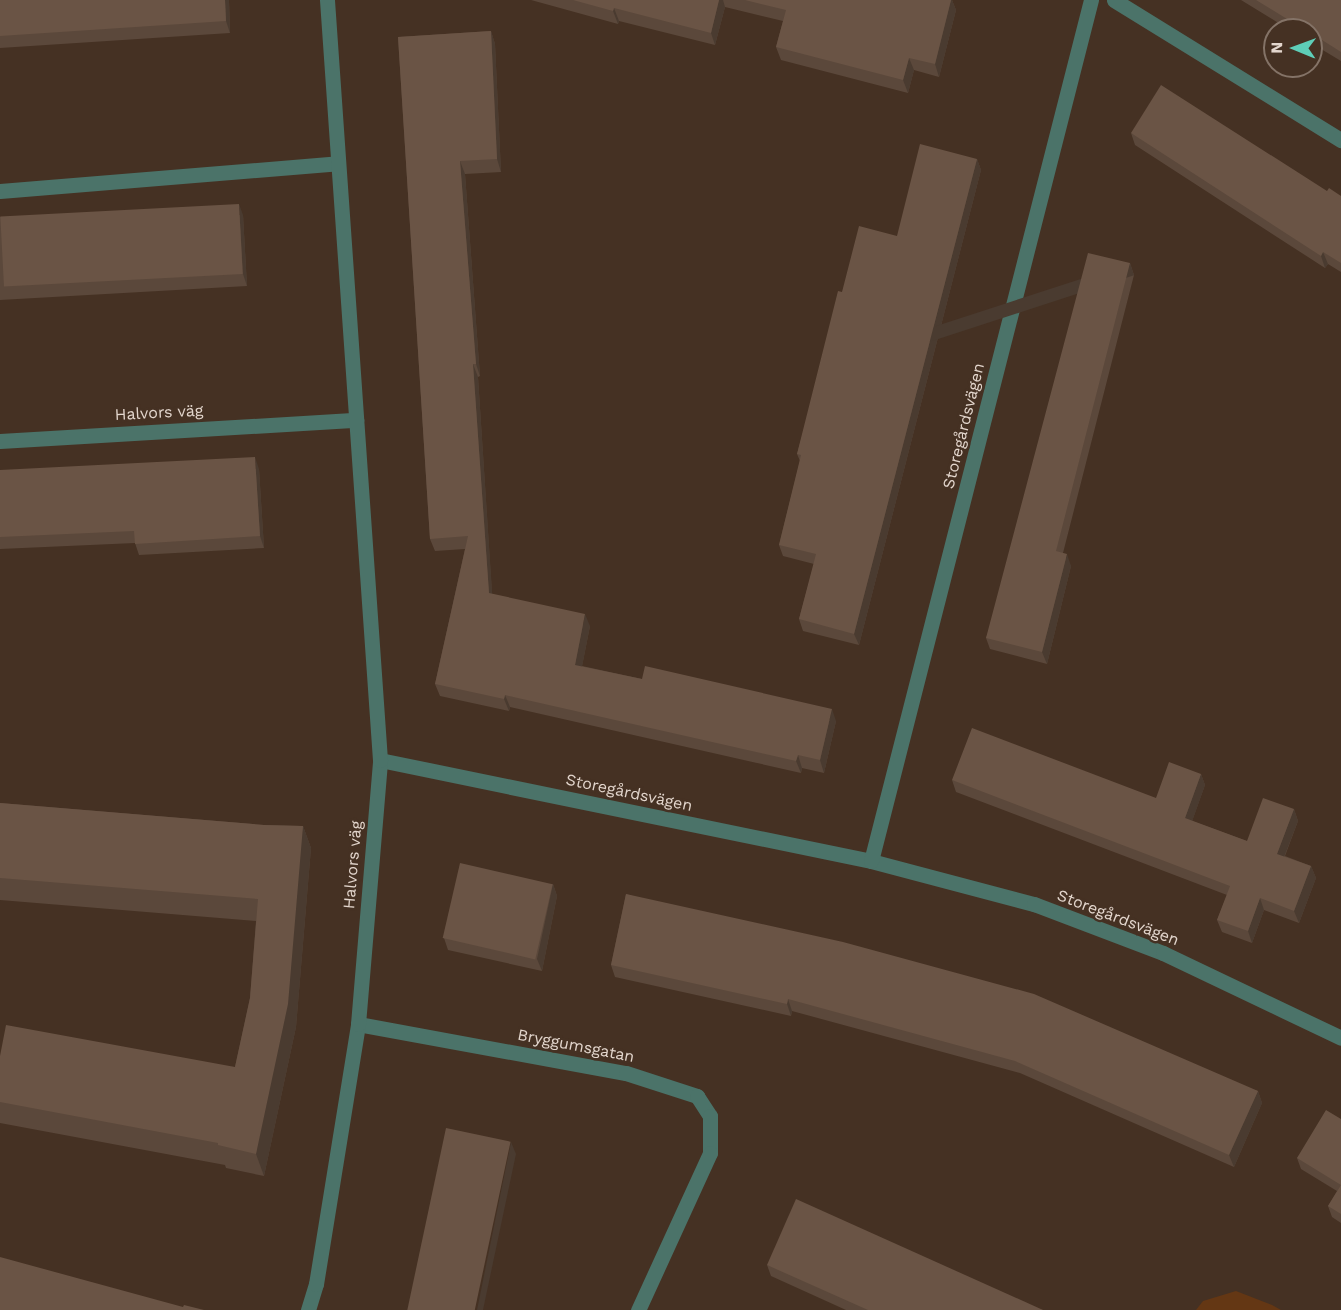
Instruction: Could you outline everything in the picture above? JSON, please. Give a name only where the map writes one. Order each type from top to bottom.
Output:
[{"type":"street","name":"Halvors väg","points":[[308,1310],[316,1284],[358,1024],[380,760],[327,0]]},
{"type":"street","name":"Storegårdsvägen","points":[[871,861],[1091,0]]},
{"type":"street","points":[[1114,0],[1341,140]]},
{"type":"street","points":[[0,191],[338,164]]},
{"type":"street","name":"Halvors väg","points":[[0,441],[356,420]]},
{"type":"street","name":"Storegårdsvägen","points":[[380,760],[871,861],[1034,904],[1162,953],[1341,1038]]},
{"type":"street","name":"Bryggumsgatan","points":[[358,1024],[626,1073],[697,1096],[710,1116],[710,1153],[638,1310]]},
{"type":"shaded area","points":[[1236,1291],[1281,1310],[1196,1310],[1203,1301]]},
{"type":"building","points":[[0,0],[225,0],[226,21],[0,36]]},
{"type":"building","points":[[573,0],[719,0],[711,33]]},
{"type":"building","points":[[745,0],[951,0],[935,64],[909,58],[903,80],[776,47],[786,10]]},
{"type":"building","points":[[1256,0],[1341,0],[1341,52],[1323,41],[1323,18],[1285,18]]},
{"type":"building","points":[[491,31],[497,159],[460,161],[476,364],[473,364],[489,593],[585,614],[575,665],[642,679],[645,666],[832,709],[820,760],[798,755],[796,761],[505,695],[504,699],[435,684],[468,536],[430,539],[398,37]]},
{"type":"building","points":[[1161,85],[1327,191],[1329,188],[1341,196],[1341,263],[1323,252],[1321,256],[1131,133]]},
{"type":"building","points":[[920,144],[977,159],[854,634],[799,619],[816,554],[779,545],[801,455],[797,454],[838,291],[842,292],[859,226],[897,236]]},
{"type":"building","points":[[239,204],[243,274],[4,286],[0,217]]},
{"type":"building","points":[[1088,253],[1130,263],[1056,551],[1067,554],[1042,652],[986,638]]},
{"type":"building","points":[[255,457],[260,536],[135,544],[134,531],[0,537],[0,470]]},
{"type":"building","points":[[972,728],[1156,798],[1169,762],[1201,774],[1185,818],[1247,841],[1263,798],[1294,809],[1277,854],[1311,866],[1294,911],[1260,898],[1248,931],[1217,920],[1230,886],[952,780]]},
{"type":"building","points":[[0,803],[264,825],[303,826],[288,1004],[256,1154],[218,1145],[218,1143],[0,1102],[0,1056],[6,1025],[235,1067],[250,998],[258,899],[0,878]]},
{"type":"building","points":[[460,863],[553,884],[535,959],[443,938]]},
{"type":"building","points":[[626,894],[843,942],[1034,994],[1258,1091],[1229,1155],[1015,1061],[788,999],[787,1004],[611,965]]},
{"type":"building","points":[[1326,1110],[1341,1119],[1341,1185],[1297,1158]]},
{"type":"building","points":[[446,1128],[511,1142],[475,1310],[407,1310]]},
{"type":"building","points":[[1341,1185],[1341,1214],[1328,1206]]},
{"type":"building","points":[[796,1199],[1043,1310],[868,1310],[767,1265]]},
{"type":"building","points":[[0,1257],[183,1307],[184,1305],[204,1310],[0,1310]]}]
